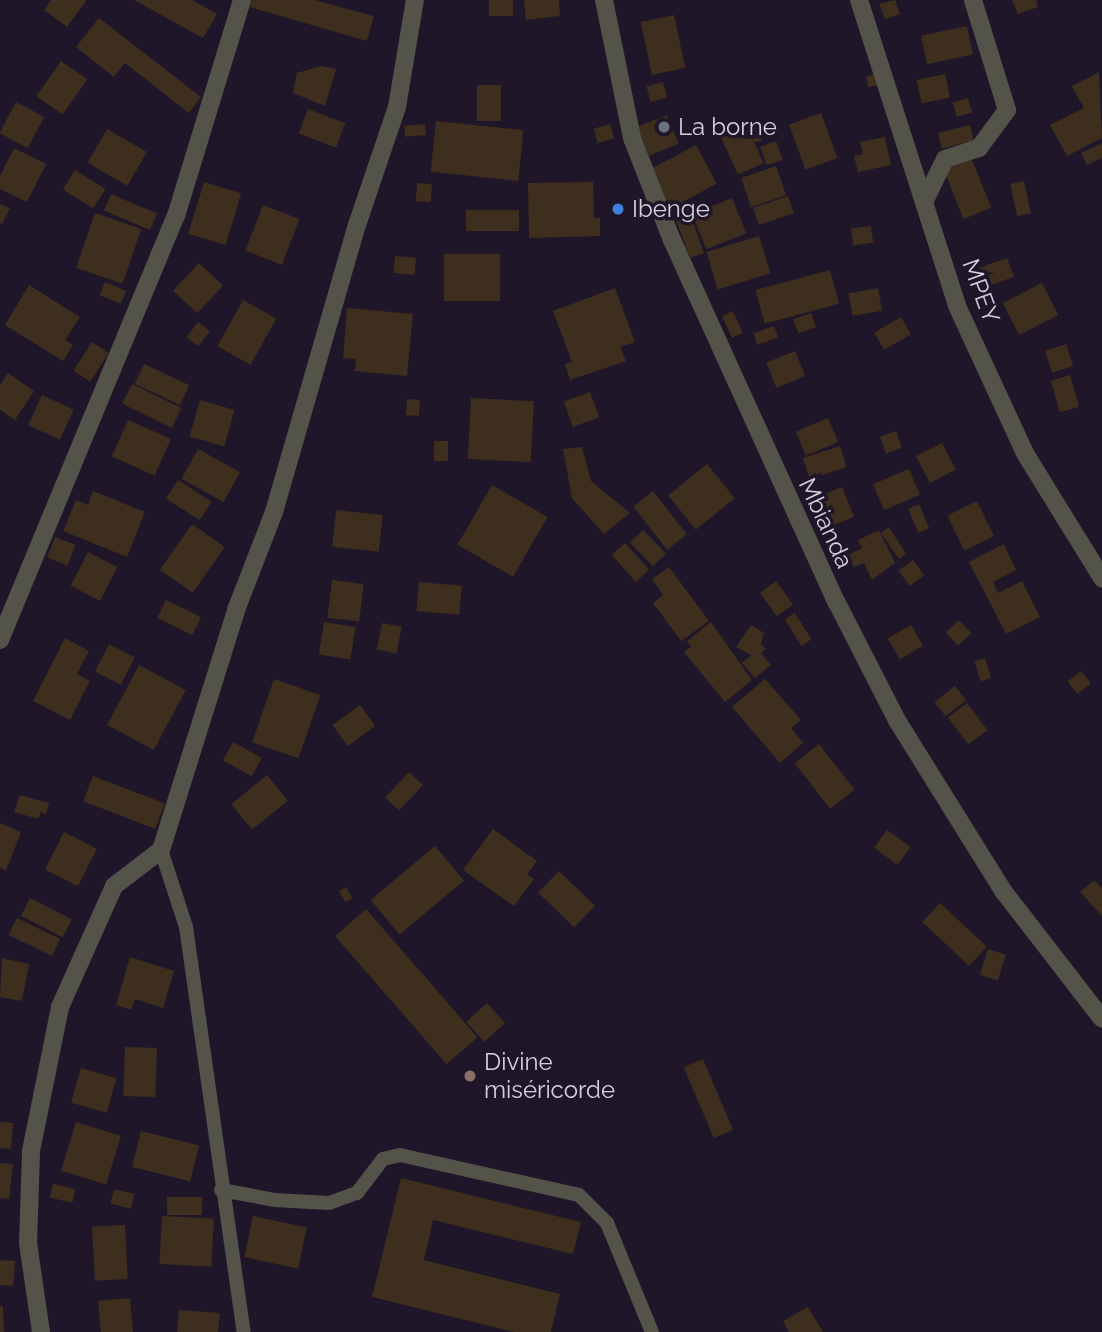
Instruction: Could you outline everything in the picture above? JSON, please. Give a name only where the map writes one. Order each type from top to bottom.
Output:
[{"type":"street","points":[[0,640],[176,215],[242,0]]},
{"type":"street","points":[[41,1332],[28,1243],[31,1151],[60,1007],[114,886],[161,850],[228,635],[274,512],[357,225],[397,107],[415,0]]},
{"type":"street","name":"Mbianda","points":[[604,0],[632,138],[672,240],[837,603],[898,722],[1004,892],[1102,1019]]},
{"type":"street","name":"MPEY","points":[[859,0],[926,198],[957,306],[1026,455],[1102,578]]},
{"type":"street","points":[[926,198],[945,159],[979,148],[1007,110],[973,0]]},
{"type":"lane","points":[[161,850],[186,926],[221,1190],[244,1332]]},
{"type":"lane","points":[[221,1190],[275,1200],[329,1203],[357,1193],[383,1159],[400,1155],[579,1195],[607,1223],[652,1332]]},
{"type":"building","points":[[51,0],[86,1],[67,27],[44,10]]},
{"type":"building","points":[[134,0],[192,0],[217,14],[203,38]]},
{"type":"building","points":[[252,0],[314,0],[374,16],[367,41],[250,7]]},
{"type":"building","points":[[489,0],[513,0],[513,16],[489,16]]},
{"type":"building","points":[[524,0],[559,0],[560,16],[526,20]]},
{"type":"building","points":[[895,0],[900,14],[885,19],[879,4]]},
{"type":"building","points":[[1012,0],[1036,0],[1038,7],[1018,14]]},
{"type":"building","points":[[674,15],[685,68],[652,75],[641,22]]},
{"type":"building","points":[[99,18],[201,97],[189,113],[125,63],[114,77],[76,47]]},
{"type":"building","points":[[967,26],[973,54],[927,64],[921,36]]},
{"type":"building","points":[[61,61],[87,79],[63,115],[36,96]]},
{"type":"building","points":[[321,66],[336,69],[325,106],[293,93],[297,73]]},
{"type":"building","points":[[1099,72],[1102,138],[1067,156],[1050,125],[1084,108],[1072,86]]},
{"type":"building","points":[[879,74],[881,85],[868,87],[866,76]]},
{"type":"building","points":[[945,74],[950,97],[922,104],[917,80]]},
{"type":"building","points":[[663,82],[667,97],[651,102],[647,86]]},
{"type":"building","points":[[477,85],[501,85],[501,121],[477,121]]},
{"type":"building","points":[[968,98],[972,112],[957,117],[953,102]]},
{"type":"building","points":[[16,102],[44,117],[28,148],[0,133]]},
{"type":"building","points":[[308,109],[345,123],[336,148],[299,133]]},
{"type":"building","points":[[821,113],[837,158],[805,170],[789,125]]},
{"type":"building","points":[[667,115],[679,144],[649,156],[637,127]]},
{"type":"building","points":[[436,121],[524,130],[518,181],[431,172]]},
{"type":"building","points":[[757,122],[762,140],[755,142],[749,124]]},
{"type":"building","points":[[425,124],[426,135],[405,137],[404,126]]},
{"type":"building","points":[[610,124],[614,138],[598,143],[594,129]]},
{"type":"building","points":[[746,124],[763,163],[738,175],[720,135]]},
{"type":"building","points":[[970,125],[974,141],[942,149],[938,133]]},
{"type":"building","points":[[107,129],[147,152],[127,186],[88,163]]},
{"type":"building","points":[[885,137],[891,165],[858,172],[854,156],[863,154],[860,142]]},
{"type":"building","points":[[776,141],[783,160],[767,166],[760,147]]},
{"type":"building","points":[[1102,143],[1102,158],[1087,165],[1081,153]]},
{"type":"building","points":[[696,145],[717,184],[667,210],[647,171]]},
{"type":"building","points":[[14,148],[46,164],[27,202],[0,189],[0,176]]},
{"type":"building","points":[[970,155],[991,208],[964,219],[942,166]]},
{"type":"building","points":[[776,166],[786,195],[751,207],[741,178]]},
{"type":"building","points":[[75,170],[106,189],[93,209],[63,190]]},
{"type":"building","points":[[1024,181],[1031,213],[1017,216],[1010,184]]},
{"type":"building","points":[[204,182],[241,193],[226,245],[188,234]]},
{"type":"building","points":[[593,182],[594,218],[600,218],[600,236],[529,238],[528,183]]},
{"type":"building","points":[[417,183],[432,184],[431,202],[416,201]]},
{"type":"building","points":[[111,194],[157,214],[150,230],[104,211]]},
{"type":"building","points":[[788,196],[794,213],[759,225],[753,208]]},
{"type":"building","points":[[732,198],[746,233],[706,249],[692,214]]},
{"type":"building","points":[[0,204],[10,208],[2,224],[0,223]]},
{"type":"building","points":[[263,205],[299,219],[282,265],[245,251]]},
{"type":"building","points":[[687,206],[704,253],[690,258],[673,211]]},
{"type":"building","points":[[466,210],[519,210],[519,231],[466,231]]},
{"type":"building","points":[[95,213],[141,229],[122,284],[76,268]]},
{"type":"building","points":[[871,226],[873,243],[853,245],[851,228]]},
{"type":"building","points":[[759,236],[770,273],[718,289],[706,252]]},
{"type":"building","points":[[444,254],[500,254],[500,301],[444,301]]},
{"type":"building","points":[[395,256],[416,258],[414,275],[394,273]]},
{"type":"building","points":[[1007,258],[1014,277],[985,287],[978,269]]},
{"type":"building","points":[[199,263],[223,286],[197,313],[173,291]]},
{"type":"building","points":[[830,270],[839,304],[765,324],[756,290]]},
{"type":"building","points":[[105,282],[126,291],[121,304],[100,295]]},
{"type":"building","points":[[1042,283],[1058,315],[1019,335],[1003,303]]},
{"type":"building","points":[[29,285],[80,317],[65,340],[73,345],[63,361],[5,325]]},
{"type":"building","points":[[615,288],[635,342],[620,347],[626,361],[570,380],[565,364],[572,362],[553,311]]},
{"type":"building","points":[[878,288],[882,311],[852,316],[848,293]]},
{"type":"building","points":[[243,300],[276,318],[251,365],[217,346]]},
{"type":"building","points":[[347,308],[413,314],[407,376],[355,371],[356,359],[343,358]]},
{"type":"building","points":[[733,311],[743,333],[732,338],[722,316]]},
{"type":"building","points":[[811,313],[816,327],[798,334],[793,319]]},
{"type":"building","points":[[901,317],[911,334],[884,350],[874,332]]},
{"type":"building","points":[[198,322],[210,331],[199,346],[187,337]]},
{"type":"building","points":[[774,326],[778,337],[757,345],[753,334]]},
{"type":"building","points":[[92,342],[109,353],[90,381],[73,371]]},
{"type":"building","points":[[1066,344],[1073,366],[1052,373],[1045,351]]},
{"type":"building","points":[[795,351],[805,376],[776,388],[766,363]]},
{"type":"building","points":[[144,364],[189,385],[180,405],[135,384]]},
{"type":"building","points":[[8,373],[34,391],[15,420],[0,410],[0,385]]},
{"type":"building","points":[[1070,375],[1079,407],[1060,412],[1051,381]]},
{"type":"building","points":[[132,384],[181,408],[172,428],[122,404]]},
{"type":"building","points":[[590,392],[599,417],[573,427],[564,402]]},
{"type":"building","points":[[42,395],[74,410],[60,440],[28,425]]},
{"type":"building","points":[[471,398],[534,401],[531,462],[468,459]]},
{"type":"building","points":[[407,399],[420,400],[419,416],[406,415]]},
{"type":"building","points":[[200,400],[235,410],[224,446],[190,437]]},
{"type":"building","points":[[828,418],[838,442],[806,456],[796,432]]},
{"type":"building","points":[[128,420],[171,439],[155,476],[112,457]]},
{"type":"building","points":[[896,431],[902,448],[886,454],[880,437]]},
{"type":"building","points":[[434,441],[448,441],[448,461],[434,461]]},
{"type":"building","points":[[942,443],[956,470],[930,483],[916,456]]},
{"type":"building","points":[[840,446],[847,467],[810,479],[803,458]]},
{"type":"building","points":[[582,447],[591,481],[630,513],[604,534],[572,498],[563,449]]},
{"type":"building","points":[[198,449],[240,472],[223,502],[182,479]]},
{"type":"building","points":[[707,464],[735,498],[696,530],[668,495]]},
{"type":"building","points":[[909,469],[920,495],[884,510],[873,484]]},
{"type":"building","points":[[178,480],[212,502],[200,520],[166,498]]},
{"type":"building","points":[[492,485],[547,517],[513,577],[458,545]]},
{"type":"building","points":[[842,487],[854,517],[827,528],[815,498]]},
{"type":"building","points":[[93,491],[145,512],[127,557],[63,531],[76,500],[88,505]]},
{"type":"building","points":[[653,491],[687,534],[667,550],[633,506]]},
{"type":"building","points":[[977,501],[994,536],[964,551],[947,515]]},
{"type":"building","points":[[919,504],[929,528],[918,533],[908,509]]},
{"type":"building","points":[[336,510],[383,515],[379,552],[332,547]]},
{"type":"building","points":[[192,524],[225,547],[193,593],[160,570]]},
{"type":"building","points":[[889,527],[906,554],[899,559],[881,533]]},
{"type":"building","points":[[643,530],[666,554],[653,566],[630,543]]},
{"type":"building","points":[[879,530],[895,563],[872,580],[864,563],[854,567],[848,555],[862,548],[858,540]]},
{"type":"building","points":[[55,537],[76,545],[68,565],[47,558]]},
{"type":"building","points":[[625,543],[649,570],[636,582],[612,555]]},
{"type":"building","points":[[1004,544],[1016,570],[993,582],[998,593],[1022,581],[1040,617],[1006,634],[969,562]]},
{"type":"building","points":[[88,552],[117,567],[100,601],[71,586]]},
{"type":"building","points":[[913,560],[924,575],[910,586],[898,571]]},
{"type":"building","points":[[669,567],[709,621],[681,641],[653,603],[663,595],[652,579]]},
{"type":"building","points":[[332,580],[364,584],[359,622],[327,618]]},
{"type":"building","points":[[776,581],[793,604],[777,616],[760,593]]},
{"type":"building","points":[[419,582],[462,586],[459,615],[416,611]]},
{"type":"building","points":[[166,600],[201,617],[192,635],[157,618]]},
{"type":"building","points":[[795,613],[811,639],[801,646],[785,619]]},
{"type":"building","points":[[959,620],[971,633],[958,645],[946,632]]},
{"type":"building","points":[[324,622],[356,627],[350,660],[319,655]]},
{"type":"building","points":[[711,622],[752,680],[725,702],[684,652],[691,647],[687,641]]},
{"type":"building","points":[[382,623],[402,627],[396,653],[377,650]]},
{"type":"building","points":[[751,625],[764,633],[761,644],[766,649],[761,653],[771,665],[755,678],[742,663],[751,655],[736,647]]},
{"type":"building","points":[[911,625],[923,646],[900,659],[888,638]]},
{"type":"building","points":[[65,638],[89,651],[77,674],[90,681],[70,720],[33,701]]},
{"type":"building","points":[[109,644],[135,657],[121,685],[95,672]]},
{"type":"building","points":[[985,658],[991,678],[981,681],[974,661]]},
{"type":"building","points":[[139,665],[186,690],[154,750],[107,725]]},
{"type":"building","points":[[1081,671],[1091,684],[1077,694],[1068,681]]},
{"type":"building","points":[[274,679],[320,695],[299,758],[252,742]]},
{"type":"building","points":[[765,679],[801,720],[791,728],[803,743],[780,763],[732,707]]},
{"type":"building","points":[[955,686],[966,700],[946,716],[935,702]]},
{"type":"building","points":[[967,703],[987,730],[968,745],[948,717]]},
{"type":"building","points":[[360,705],[375,726],[348,746],[332,725]]},
{"type":"building","points":[[233,742],[262,758],[252,776],[223,760]]},
{"type":"building","points":[[819,744],[855,790],[830,809],[795,763]]},
{"type":"building","points":[[409,772],[423,785],[399,811],[385,798]]},
{"type":"building","points":[[267,775],[288,801],[252,830],[231,804]]},
{"type":"building","points":[[93,776],[165,804],[155,829],[83,801]]},
{"type":"building","points":[[20,795],[49,803],[46,814],[41,812],[38,819],[14,812]]},
{"type":"building","points":[[0,823],[21,832],[6,871],[0,868]]},
{"type":"building","points":[[493,829],[537,861],[527,874],[534,879],[514,906],[463,870]]},
{"type":"building","points":[[887,830],[910,847],[898,865],[874,848]]},
{"type":"building","points":[[64,832],[97,849],[78,886],[45,869]]},
{"type":"building","points":[[435,846],[464,880],[400,934],[371,900]]},
{"type":"building","points":[[559,871],[595,906],[574,927],[538,893]]},
{"type":"building","points":[[1094,880],[1102,888],[1102,916],[1080,892]]},
{"type":"building","points":[[346,887],[352,898],[345,902],[339,891]]},
{"type":"building","points":[[30,898],[72,919],[63,937],[21,916]]},
{"type":"building","points":[[940,903],[987,947],[969,966],[922,922]]},
{"type":"building","points":[[366,909],[478,1037],[447,1064],[335,936]]},
{"type":"building","points":[[17,918],[60,939],[52,956],[9,935]]},
{"type":"building","points":[[988,949],[1006,955],[998,981],[980,975]]},
{"type":"building","points":[[130,957],[174,971],[163,1008],[135,999],[131,1010],[116,1005]]},
{"type":"building","points":[[2,958],[29,964],[22,1001],[0,997]]},
{"type":"building","points":[[487,1003],[505,1023],[484,1042],[466,1022]]},
{"type":"building","points":[[125,1047],[157,1048],[155,1097],[123,1096]]},
{"type":"building","points":[[703,1059],[733,1130],[714,1138],[684,1067]]},
{"type":"building","points":[[81,1068],[117,1078],[107,1113],[71,1103]]},
{"type":"building","points":[[0,1122],[13,1123],[11,1149],[0,1148]]},
{"type":"building","points":[[76,1122],[121,1136],[106,1185],[61,1171]]},
{"type":"building","points":[[141,1131],[199,1146],[190,1181],[132,1167]]},
{"type":"building","points":[[0,1163],[13,1164],[9,1199],[0,1198]]},
{"type":"building","points":[[401,1178],[581,1222],[573,1254],[433,1220],[424,1260],[560,1294],[551,1332],[514,1332],[372,1297]]},
{"type":"building","points":[[53,1184],[75,1189],[72,1203],[50,1198]]},
{"type":"building","points":[[114,1189],[134,1194],[131,1209],[110,1204]]},
{"type":"building","points":[[167,1197],[202,1197],[202,1215],[167,1215]]},
{"type":"building","points":[[162,1216],[214,1219],[211,1267],[159,1264]]},
{"type":"building","points":[[253,1216],[307,1227],[298,1269],[244,1257]]},
{"type":"building","points":[[125,1225],[128,1279],[95,1281],[92,1227]]},
{"type":"building","points":[[0,1260],[15,1261],[13,1286],[0,1285]]},
{"type":"building","points":[[130,1298],[133,1332],[101,1332],[98,1301]]},
{"type":"building","points":[[0,1306],[3,1306],[4,1332],[0,1332]]},
{"type":"building","points":[[808,1307],[823,1332],[789,1332],[783,1321]]},
{"type":"building","points":[[179,1310],[220,1313],[218,1332],[177,1332]]},
{"type":"place","name":"La borne","points":[[664,127]]},
{"type":"place","name":"Ibenge","points":[[618,209]]},
{"type":"place","name":"Divine miséricorde","points":[[470,1076]]}]
